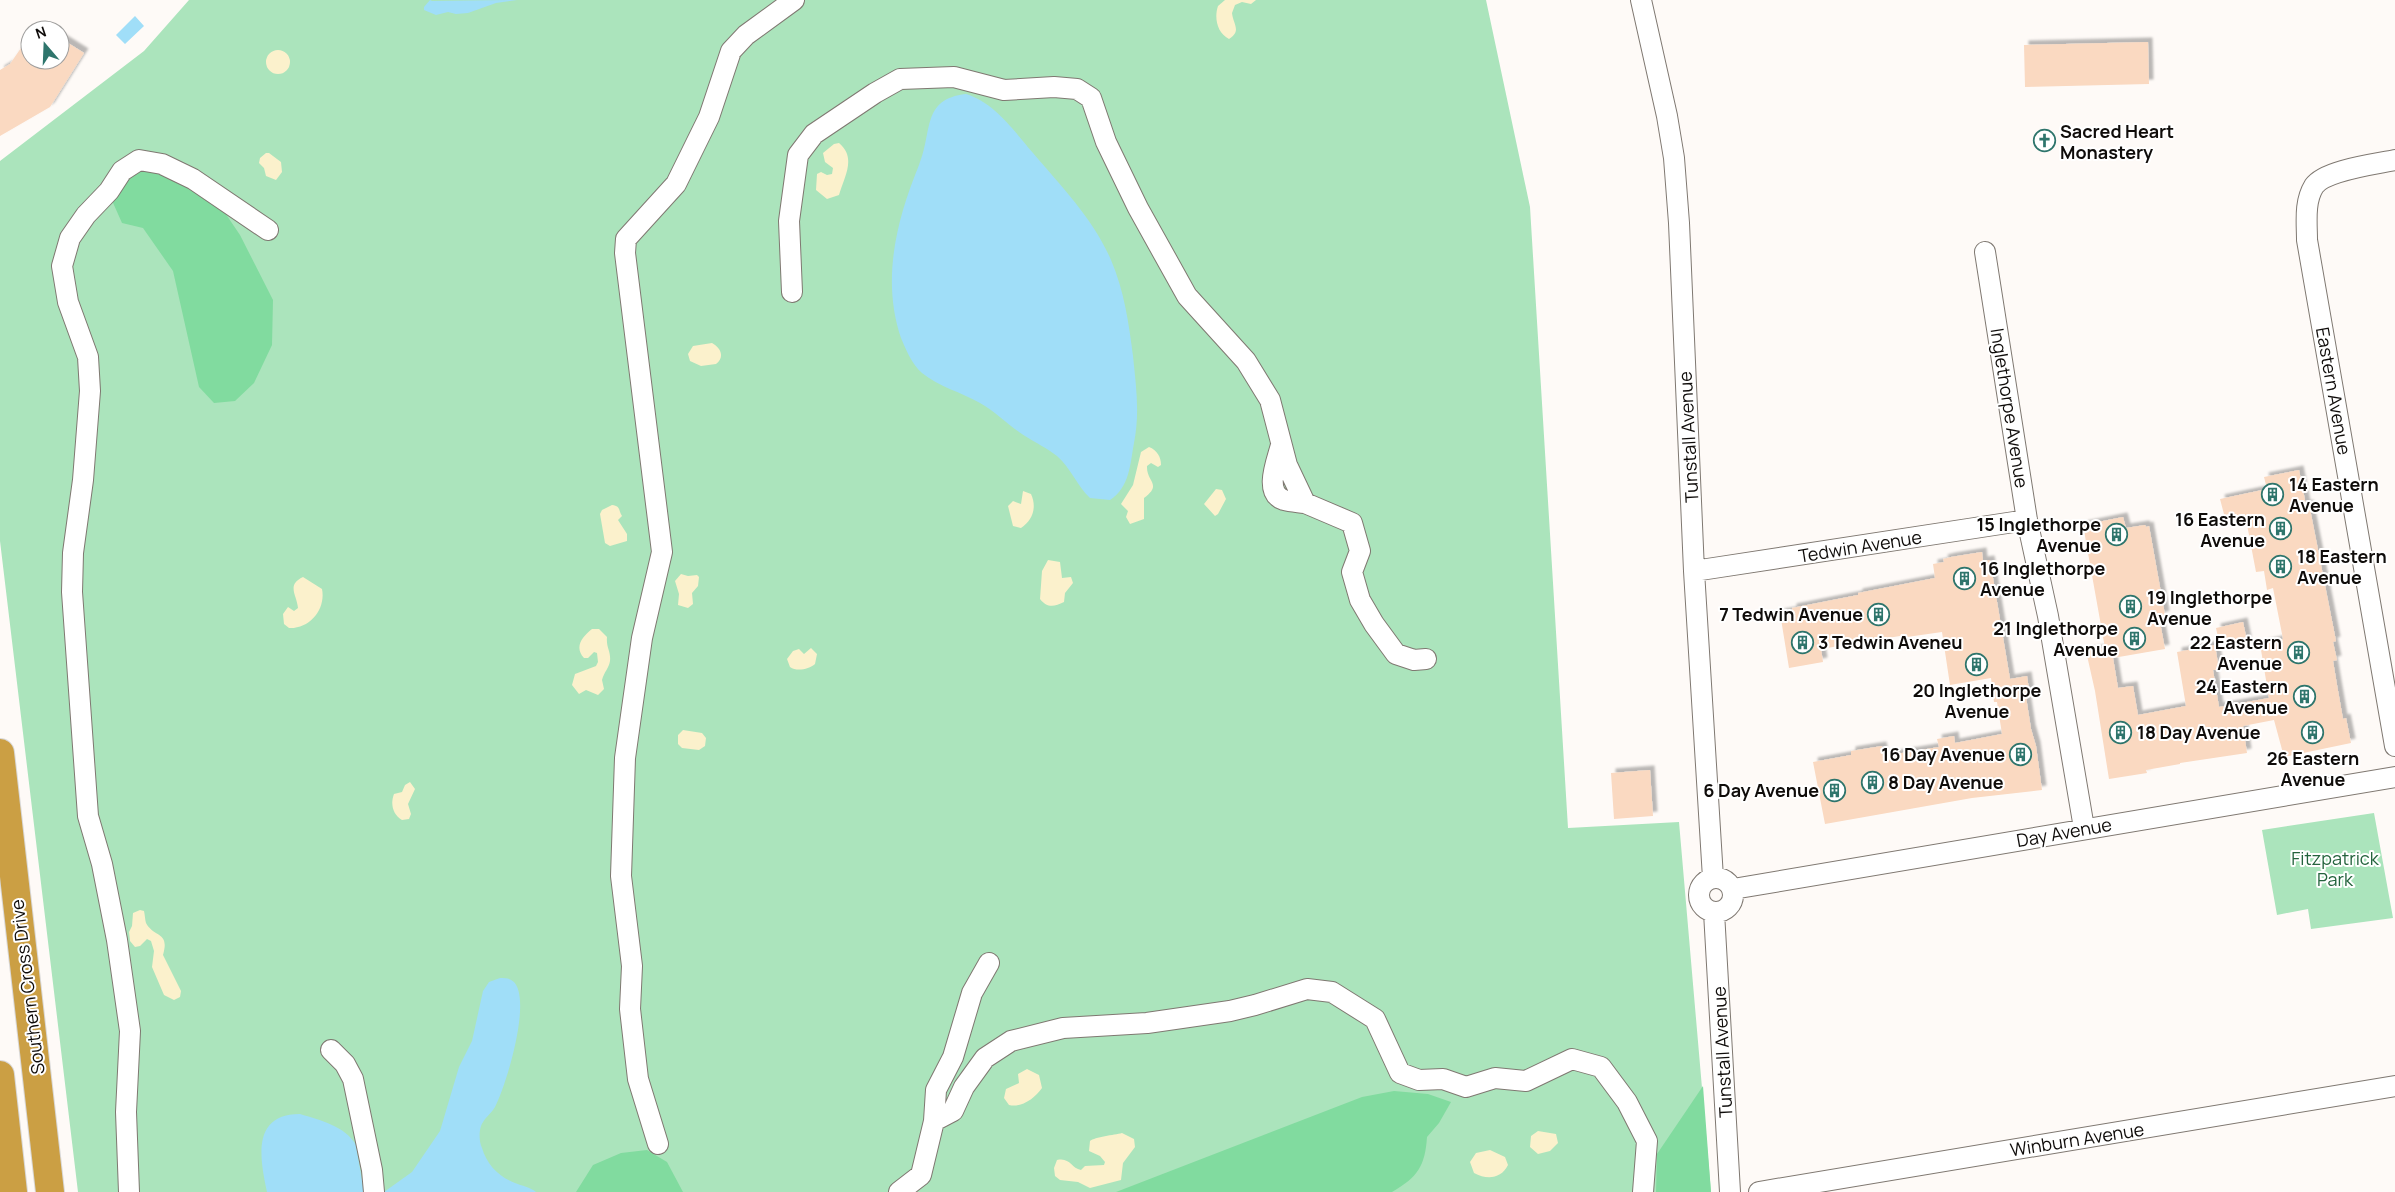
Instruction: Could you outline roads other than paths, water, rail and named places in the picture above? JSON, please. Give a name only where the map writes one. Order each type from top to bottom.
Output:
[{"type":"highway","name":"Southern Cross Drive","points":[[0,753],[50,1192]]},
{"type":"highway","points":[[0,1075],[13,1192]]},
{"type":"street","points":[[658,1144],[638,1080],[630,1009],[632,966],[621,876],[625,758],[642,638],[662,552],[625,253],[626,239],[676,184],[710,116],[731,51],[746,35],[794,0]]},
{"type":"street","name":"Tunstall Avenue","points":[[1641,0],[1667,116],[1674,158],[1679,223],[1694,572],[1713,878]]},
{"type":"street","points":[[792,292],[789,221],[798,155],[814,134],[900,79],[954,77],[1004,90],[1054,87],[1077,89],[1091,98],[1106,142],[1138,208],[1187,296],[1246,360],[1270,400],[1287,465],[1305,503],[1352,523],[1360,551],[1352,572],[1360,600],[1374,624],[1396,654],[1414,660],[1426,659]]},
{"type":"street","points":[[129,1192],[126,1112],[130,1031],[117,940],[102,864],[88,816],[72,592],[73,553],[90,391],[88,357],[68,302],[62,266],[70,238],[86,215],[109,190],[122,171],[139,160],[162,164],[193,179],[268,230]]},
{"type":"street","name":"Eastern Avenue","points":[[2395,160],[2331,175],[2315,185],[2307,207],[2307,240],[2395,746]]},
{"type":"street","name":"Inglethorpe Avenue","points":[[1986,252],[2027,520],[2048,616],[2084,828]]},
{"type":"street","name":"Tedwin Avenue","points":[[1694,572],[2027,520]]},
{"type":"street","name":"Day Avenue","points":[[1733,889],[2084,828],[2395,777]]},
{"type":"street","points":[[1713,878],[1725,880],[1733,889],[1734,898],[1730,906],[1723,912],[1714,912],[1702,905],[1699,899],[1702,886],[1713,878]]},
{"type":"street","name":"Tunstall Avenue","points":[[1714,912],[1730,1192]]},
{"type":"street","points":[[899,1192],[921,1175],[934,1121],[936,1090],[954,1057],[972,993],[989,963]]},
{"type":"street","points":[[934,1121],[953,1111],[964,1087],[985,1058],[1011,1041],[1062,1028],[1147,1023],[1230,1011],[1307,989],[1332,992],[1375,1019],[1400,1073],[1419,1080],[1443,1079],[1466,1087],[1496,1078],[1526,1081],[1572,1059],[1601,1067],[1627,1102],[1647,1141],[1643,1192]]},
{"type":"street","points":[[331,1050],[345,1064],[353,1079],[372,1170],[374,1192]]},
{"type":"street","name":"Winburn Avenue","points":[[1759,1192],[2395,1086]]},
{"type":"water","points":[[430,0],[517,0],[496,3],[468,13],[456,14],[448,12],[436,15],[424,10],[424,7]]},
{"type":"water","points":[[135,16],[144,26],[125,44],[116,35]]},
{"type":"water","points":[[966,94],[976,98],[995,111],[1066,191],[1096,231],[1116,271],[1130,332],[1137,410],[1136,432],[1128,474],[1122,489],[1110,500],[1090,498],[1062,461],[1053,453],[1019,432],[980,403],[936,382],[922,373],[912,361],[901,338],[892,294],[894,250],[898,228],[935,110],[952,97]]},
{"type":"water","points":[[500,978],[507,978],[514,982],[519,992],[519,1024],[511,1063],[495,1107],[481,1126],[480,1143],[490,1165],[499,1174],[536,1192],[384,1192],[412,1172],[440,1131],[459,1067],[472,1041],[483,991],[489,982]]},
{"type":"water","points":[[300,1114],[339,1128],[351,1138],[356,1145],[364,1192],[267,1192],[261,1153],[262,1141],[266,1130],[273,1122],[284,1116]]},
{"type":"place","name":"Sacred Heart Monastery","points":[[2044,141]]},
{"type":"place","name":"14 Eastern Avenue","points":[[2273,494]]},
{"type":"place","name":"16 Eastern Avenue","points":[[2281,529]]},
{"type":"place","name":"15 Inglethorpe Avenue","points":[[2117,534]]},
{"type":"place","name":"18 Eastern Avenue","points":[[2281,566]]},
{"type":"place","name":"16 Inglethorpe Avenue","points":[[1964,578]]},
{"type":"place","name":"19 Inglethorpe Avenue","points":[[2131,607]]},
{"type":"place","name":"7 Tedwin Avenue","points":[[1879,614]]},
{"type":"place","name":"21 Inglethorpe Avenue","points":[[2134,638]]},
{"type":"place","name":"3 Tedwin Aveneu","points":[[1802,642]]},
{"type":"place","name":"22 Eastern Avenue","points":[[2298,652]]},
{"type":"place","name":"20 Inglethorpe Avenue","points":[[1977,665]]},
{"type":"place","name":"24 Eastern Avenue","points":[[2304,696]]},
{"type":"place","name":"18 Day Avenue","points":[[2121,732]]},
{"type":"place","name":"26 Eastern Avenue","points":[[2313,733]]},
{"type":"place","name":"16 Day Avenue","points":[[2021,754]]},
{"type":"place","name":"8 Day Avenue","points":[[1872,782]]},
{"type":"place","name":"6 Day Avenue","points":[[1835,790]]},
{"type":"park label","name":"Fitzpatrick Park","points":[[2335,868]]}]
